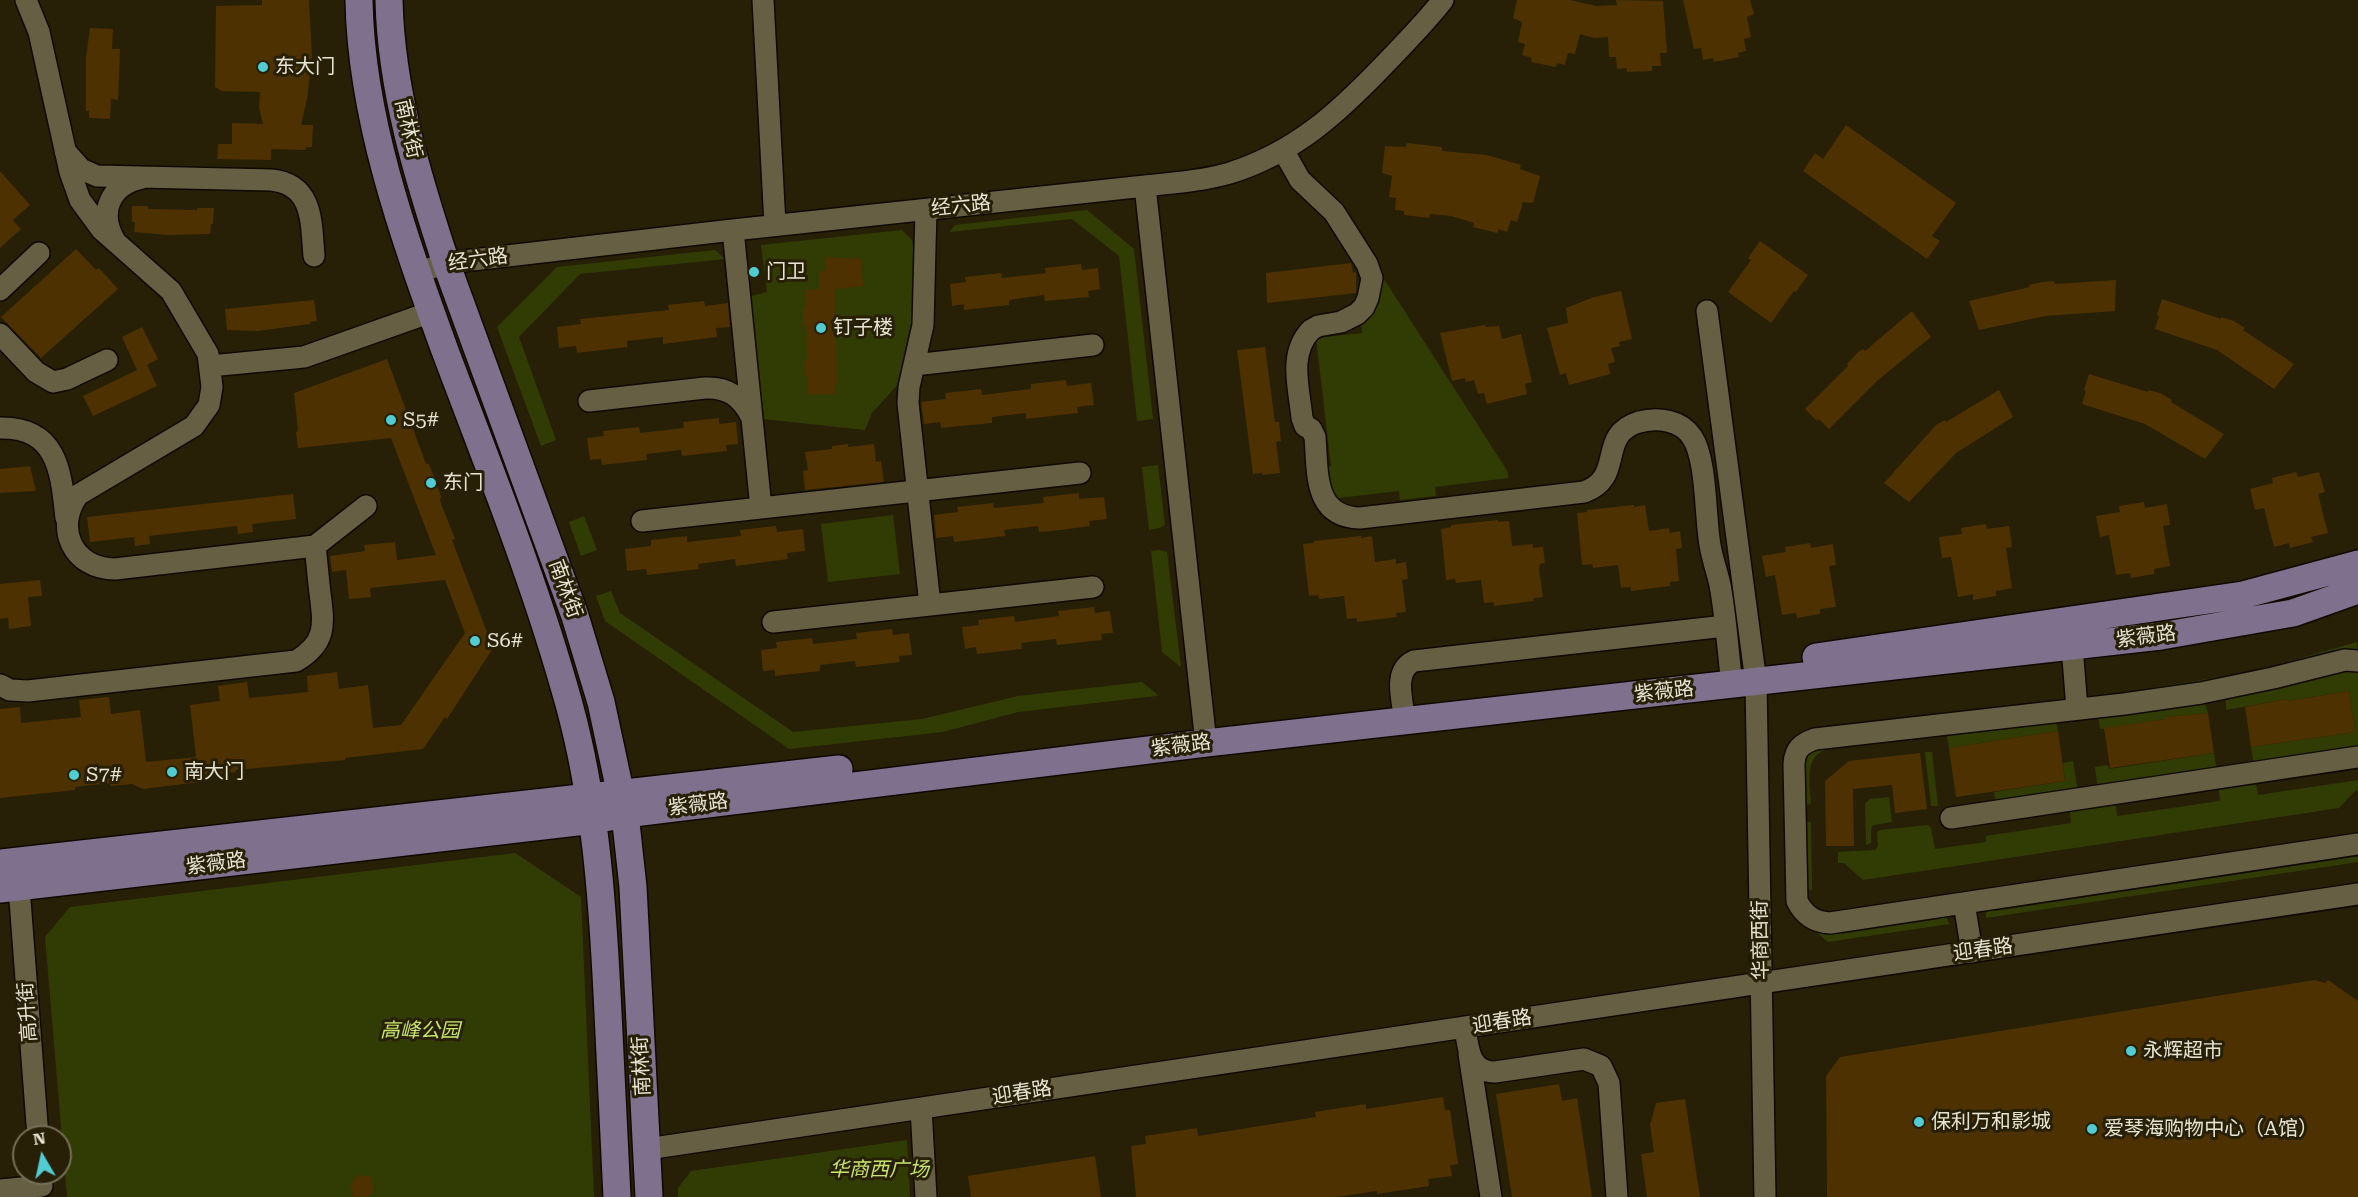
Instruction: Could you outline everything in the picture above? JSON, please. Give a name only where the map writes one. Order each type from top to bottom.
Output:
[{"type":"main road","name":"南林街","points":[[358,0],[366,75],[376,130],[398,212],[417,273],[543,620],[570,706],[592,808],[602,893],[617,1197]]},
{"type":"main road","name":"南林街","points":[[389,0],[395,70],[426,204],[575,616],[601,702],[623,803],[633,887],[649,1197]]},
{"type":"main road","name":"紫薇路","points":[[1205,735],[1406,722],[1743,675],[2243,595],[2358,564]]},
{"type":"main road","name":"紫薇路","points":[[9,888],[623,803],[1743,675],[2072,646],[2171,634],[2293,613],[2358,591]]},
{"type":"main road","name":"紫薇路","points":[[0,863],[592,808]]},
{"type":"street","points":[[26,0],[39,32],[73,183],[80,200],[96,224],[171,291],[206,351],[210,366],[211,399],[199,422],[78,495],[72,504],[67,525]]},
{"type":"street","points":[[764,0],[775,225]]},
{"type":"street","name":"经六路","points":[[417,273],[446,263],[1205,179],[1229,173],[1283,150],[1314,130],[1348,102],[1443,0]]},
{"type":"street","points":[[65,150],[75,164],[97,176],[271,180],[287,184],[301,194],[308,207],[314,256]]},
{"type":"street","points":[[1283,150],[1300,180],[1334,212],[1367,264],[1372,278],[1364,307],[1350,318],[1311,330],[1297,351],[1302,418],[1305,426],[1313,433],[1321,490],[1328,506],[1340,516],[1359,518],[1584,492],[1602,482],[1607,474],[1614,442],[1620,434],[1630,426],[1639,423],[1668,421],[1682,427],[1693,438],[1697,447],[1710,546],[1720,588],[1725,626],[1743,675]]},
{"type":"street","points":[[117,244],[108,225],[112,197],[125,183],[146,177]]},
{"type":"street","points":[[1144,186],[1205,735]]},
{"type":"street","points":[[926,210],[924,316],[908,403],[930,605]]},
{"type":"street","points":[[733,230],[761,508]]},
{"type":"street","points":[[0,290],[39,253]]},
{"type":"street","points":[[1707,311],[1743,675]]},
{"type":"street","points":[[210,366],[304,357],[431,312]]},
{"type":"street","points":[[0,334],[36,372],[53,382],[67,379],[107,360]]},
{"type":"street","points":[[914,365],[1093,345]]},
{"type":"street","points":[[589,401],[705,388],[722,389],[740,398],[752,417]]},
{"type":"street","points":[[0,428],[20,430],[36,438],[48,448],[65,470],[81,478],[107,477]]},
{"type":"street","points":[[57,461],[62,475],[71,544],[82,560],[105,569],[315,546],[366,506]]},
{"type":"street","points":[[642,521],[1080,472]]},
{"type":"street","points":[[0,685],[10,690],[28,691],[296,661],[316,645],[323,627],[315,546]]},
{"type":"street","points":[[773,622],[1093,587]]},
{"type":"street","points":[[1406,722],[1400,677],[1405,667],[1414,661],[1725,626]]},
{"type":"street","points":[[2072,646],[2078,709]]},
{"type":"street","points":[[2358,661],[2337,661],[2283,676],[2207,692],[1805,742],[1798,748],[1794,764],[1796,892],[1797,901],[1805,913],[1820,922],[1830,923],[2358,844]]},
{"type":"street","name":"华商西街","points":[[1743,675],[1762,983],[1765,1197]]},
{"type":"street","points":[[1951,818],[2358,757]]},
{"type":"street","name":"高升街","points":[[9,888],[37,1125]]},
{"type":"street","name":"迎春路","points":[[647,1149],[2358,894]]},
{"type":"street","points":[[1964,903],[1972,952]]},
{"type":"street","points":[[1465,1027],[1491,1197]]},
{"type":"street","points":[[1468,1053],[1474,1064],[1489,1072],[1584,1059],[1601,1066],[1609,1083],[1617,1197]]},
{"type":"street","points":[[921,1108],[926,1197]]},
{"type":"street","points":[[0,1190],[42,1186]]},
{"type":"green space","points":[[1087,210],[1134,249],[1153,419],[1137,421],[1119,256],[1072,219],[949,232],[955,225]]},
{"type":"green space","points":[[902,230],[912,240],[915,265],[915,319],[902,380],[872,413],[865,430],[763,419],[751,296],[767,292],[761,245]]},
{"type":"green space","points":[[715,250],[725,259],[580,274],[519,337],[556,440],[541,446],[497,327],[557,267]]},
{"type":"green space","points":[[1373,262],[1508,472],[1508,478],[1435,487],[1436,496],[1400,500],[1399,491],[1330,499],[1324,467],[1331,466],[1316,338],[1362,333],[1361,317]]},
{"type":"green space","points":[[1158,465],[1165,525],[1149,530],[1142,467]]},
{"type":"green space","points":[[893,515],[900,574],[828,582],[821,524]]},
{"type":"green space","points":[[584,516],[597,550],[581,556],[569,522]]},
{"type":"green space","points":[[1151,551],[1167,552],[1181,667],[1162,652]]},
{"type":"green space","points":[[611,591],[620,613],[793,732],[922,719],[1018,696],[1142,682],[1158,695],[1018,712],[943,732],[789,749],[605,621],[596,596]]},
{"type":"green space","points":[[2357,642],[2358,655],[2265,674],[2121,696],[2118,693],[2252,672]]},
{"type":"green space","points":[[2358,667],[2358,751],[2254,766],[2251,747],[2355,732],[2349,691],[2226,710],[2226,699]]},
{"type":"green space","points":[[2205,703],[2208,713],[2166,717],[2166,719],[2100,729],[2098,713]]},
{"type":"green space","points":[[2056,722],[2058,731],[1949,748],[1946,730]]},
{"type":"green space","points":[[1922,733],[1922,738],[1829,749],[1821,752],[1815,757],[1810,771],[1811,804],[1801,805],[1804,751]]},
{"type":"green space","points":[[1925,752],[1932,752],[1938,806],[1931,806]]},
{"type":"green space","points":[[2214,753],[2217,772],[2098,790],[2095,767],[2108,765],[2109,769]]},
{"type":"green space","points":[[2073,761],[2078,793],[1996,805],[1994,792],[2065,781],[2063,763]]},
{"type":"green space","points":[[2255,778],[2258,795],[2358,780],[2358,792],[2356,790],[2339,808],[1863,880],[1844,863],[1838,863],[1838,852],[1875,850],[1878,846],[1877,832],[1880,830],[1928,825],[1931,828],[1935,849],[1986,842],[1986,836],[2071,823],[2069,806],[2115,799],[2117,816],[2220,801],[2218,783]]},
{"type":"green space","points":[[1889,797],[1892,822],[1874,825],[1871,828],[1871,843],[1866,845],[1865,803],[1870,799]]},
{"type":"green space","points":[[1801,822],[1811,822],[1812,890],[1802,890]]},
{"type":"green space","name":"高峰公园","points":[[515,853],[581,897],[594,1197],[67,1197],[66,1185],[72,1185],[72,1125],[61,1125],[45,937],[70,907]]},
{"type":"green space","points":[[2358,856],[2358,862],[1986,918],[1986,913],[1993,904],[1995,911]]},
{"type":"green space","points":[[1940,912],[1946,915],[1949,924],[1828,942],[1815,931],[1840,927],[1841,934],[1940,919]]},
{"type":"green space","name":"华商西广场","points":[[907,1140],[910,1197],[678,1197],[678,1188],[691,1171]]},
{"type":"building","name":"东大门","points":[[262,0],[309,0],[312,57],[301,125],[313,125],[312,147],[306,147],[305,150],[271,149],[271,160],[217,159],[218,144],[232,144],[232,123],[263,124],[259,107],[260,92],[222,91],[215,87],[216,6],[262,5]]},
{"type":"building","points":[[1517,0],[1570,0],[1596,6],[1617,5],[1616,0],[1663,1],[1667,53],[1660,53],[1661,66],[1652,66],[1652,71],[1627,72],[1626,68],[1617,69],[1616,57],[1609,57],[1608,37],[1594,38],[1580,34],[1575,54],[1568,53],[1565,65],[1557,63],[1556,67],[1531,62],[1532,58],[1522,55],[1525,44],[1518,42],[1522,22],[1513,18]]},
{"type":"building","points":[[1683,0],[1750,0],[1754,14],[1747,17],[1751,37],[1744,39],[1746,51],[1738,53],[1739,57],[1714,62],[1713,58],[1703,60],[1701,48],[1694,49]]},
{"type":"building","points":[[90,28],[113,29],[112,49],[120,49],[118,100],[111,99],[110,119],[89,118],[89,111],[86,111],[86,57]]},
{"type":"building","points":[[1846,125],[1956,203],[1932,236],[1940,241],[1927,259],[1803,171],[1815,153],[1823,159]]},
{"type":"building","points":[[1407,143],[1442,147],[1442,151],[1487,155],[1521,165],[1520,169],[1540,176],[1533,203],[1523,202],[1517,222],[1511,220],[1507,232],[1499,229],[1497,233],[1473,227],[1474,223],[1451,216],[1430,214],[1429,218],[1404,215],[1404,211],[1395,210],[1396,198],[1389,197],[1392,176],[1382,173],[1385,146],[1406,147]]},
{"type":"building","points":[[0,171],[30,205],[13,220],[21,229],[0,248]]},
{"type":"building","points":[[132,206],[148,206],[148,209],[214,208],[213,224],[211,224],[210,234],[168,235],[134,232]]},
{"type":"building","points":[[1760,241],[1808,275],[1771,323],[1728,292],[1751,260],[1748,258]]},
{"type":"building","points":[[76,249],[96,270],[99,268],[118,289],[41,358],[1,317]]},
{"type":"building","name":"钉子楼","points":[[825,257],[861,259],[863,286],[835,289],[837,384],[835,384],[835,394],[808,395],[808,377],[805,377],[804,361],[807,360],[806,325],[803,325],[803,309],[806,308],[805,290],[819,289],[819,271],[825,271]]},
{"type":"building","points":[[1351,263],[1353,273],[1356,272],[1356,293],[1267,303],[1266,273]]},
{"type":"building","points":[[1081,264],[1082,270],[1098,268],[1100,289],[1088,291],[1089,297],[1045,301],[1044,295],[1009,300],[1009,305],[964,310],[964,304],[952,306],[950,284],[966,282],[965,277],[1001,273],[1002,278],[1046,273],[1045,268]]},
{"type":"building","points":[[2116,280],[2115,311],[2045,316],[1979,330],[1969,301],[2030,287],[2029,285],[2042,282],[2054,281],[2055,284]]},
{"type":"building","points":[[1621,291],[1632,339],[1619,342],[1620,346],[1611,348],[1615,362],[1608,364],[1610,374],[1569,385],[1566,373],[1560,375],[1547,328],[1568,323],[1566,308],[1594,297]]},
{"type":"building","points":[[2162,299],[2221,319],[2221,317],[2234,321],[2245,328],[2243,330],[2294,364],[2274,389],[2217,350],[2155,329]]},
{"type":"building","points":[[314,300],[317,321],[310,322],[310,324],[257,331],[227,330],[225,309]]},
{"type":"building","points":[[704,301],[705,306],[728,303],[730,327],[716,328],[717,337],[663,344],[663,337],[627,341],[627,347],[577,353],[576,346],[559,348],[557,327],[581,324],[580,319],[669,310],[668,305]]},
{"type":"building","points":[[1912,311],[1931,337],[1878,380],[1829,429],[1819,419],[1817,421],[1805,409],[1848,366],[1847,364],[1857,353],[1863,349],[1865,351]]},
{"type":"building","points":[[1485,325],[1486,327],[1499,326],[1502,339],[1521,334],[1532,382],[1525,384],[1527,394],[1487,404],[1484,393],[1478,394],[1474,380],[1466,382],[1465,378],[1452,381],[1440,333]]},
{"type":"building","points":[[142,327],[158,359],[147,365],[157,386],[93,416],[83,396],[137,370],[122,337]]},
{"type":"building","points":[[1265,347],[1275,422],[1279,422],[1281,441],[1276,442],[1280,473],[1263,475],[1262,473],[1253,474],[1237,350]]},
{"type":"building","points":[[387,359],[426,464],[429,464],[441,496],[440,501],[455,539],[452,540],[493,648],[447,719],[445,717],[423,749],[345,758],[345,760],[235,770],[236,772],[212,775],[208,781],[143,789],[132,784],[111,786],[110,783],[75,787],[75,790],[0,798],[0,709],[20,707],[21,723],[81,717],[79,700],[109,697],[111,714],[140,710],[146,762],[196,757],[190,705],[220,701],[218,686],[247,682],[249,698],[308,692],[307,676],[337,672],[339,689],[368,685],[373,728],[401,725],[465,633],[445,580],[370,588],[371,597],[349,599],[346,570],[332,572],[330,556],[365,551],[364,545],[395,542],[397,560],[436,555],[391,438],[298,448],[294,393]]},
{"type":"building","points":[[2089,374],[2148,392],[2148,390],[2160,393],[2224,434],[2205,459],[2145,424],[2082,404]]},
{"type":"building","points":[[1066,380],[1067,386],[1091,383],[1094,405],[1077,407],[1078,413],[1026,419],[1026,413],[992,417],[992,423],[941,428],[940,422],[924,424],[921,402],[946,399],[945,393],[981,389],[982,395],[1031,389],[1031,384]]},
{"type":"building","points":[[1999,390],[2013,417],[1956,453],[1909,502],[1884,483],[1936,425],[1945,420],[1946,422]]},
{"type":"building","points":[[719,418],[719,424],[736,422],[738,444],[726,445],[727,451],[682,456],[681,450],[646,454],[647,460],[602,465],[601,459],[590,460],[587,438],[604,436],[603,431],[639,427],[640,433],[684,428],[683,422]]},
{"type":"building","points":[[848,444],[848,447],[874,444],[876,462],[881,461],[884,482],[805,490],[803,471],[808,470],[805,452],[832,449],[832,446]]},
{"type":"building","points":[[30,466],[36,491],[0,493],[0,469]]},
{"type":"building","points":[[2296,472],[2298,477],[2319,472],[2325,492],[2318,494],[2328,533],[2311,537],[2313,542],[2290,548],[2289,543],[2274,547],[2264,508],[2255,510],[2250,489],[2273,483],[2272,478]]},
{"type":"building","points":[[1079,493],[1079,499],[1104,497],[1107,519],[1089,521],[1090,526],[1061,530],[1039,532],[1038,526],[1004,530],[1005,536],[954,542],[953,536],[936,538],[934,515],[958,512],[957,507],[993,503],[994,508],[1044,503],[1043,497]]},
{"type":"building","points":[[293,494],[296,519],[252,524],[253,532],[238,534],[237,526],[149,536],[150,544],[135,546],[134,537],[90,542],[87,517]]},
{"type":"building","points":[[2144,502],[2145,508],[2167,504],[2170,525],[2163,526],[2170,566],[2154,569],[2154,574],[2131,578],[2130,573],[2116,575],[2109,535],[2100,537],[2096,516],[2120,512],[2119,506]]},
{"type":"building","points":[[1634,505],[1634,507],[1645,505],[1649,531],[1669,528],[1670,533],[1680,531],[1682,548],[1676,549],[1679,581],[1670,582],[1670,586],[1631,591],[1630,587],[1621,588],[1618,565],[1593,568],[1592,564],[1582,565],[1577,513]]},
{"type":"building","points":[[1498,520],[1498,522],[1509,521],[1512,546],[1533,544],[1533,548],[1543,547],[1545,563],[1540,564],[1539,570],[1543,597],[1533,598],[1534,601],[1494,606],[1494,602],[1484,603],[1481,580],[1456,583],[1455,579],[1446,580],[1441,529],[1451,527],[1451,525]]},
{"type":"building","points":[[1986,524],[1987,529],[2009,526],[2012,547],[2006,548],[2012,588],[1996,591],[1996,596],[1973,600],[1973,594],[1958,597],[1951,557],[1942,558],[1939,537],[1962,534],[1961,528]]},
{"type":"building","points":[[776,526],[777,532],[803,529],[805,551],[787,553],[788,559],[736,566],[735,559],[698,564],[699,569],[647,575],[646,569],[627,571],[625,549],[651,546],[651,540],[687,536],[687,542],[741,536],[740,530]]},
{"type":"building","points":[[1361,536],[1361,538],[1372,536],[1375,562],[1396,559],[1396,564],[1406,562],[1408,579],[1402,580],[1406,612],[1396,613],[1397,617],[1357,622],[1357,618],[1347,619],[1344,596],[1319,599],[1318,595],[1309,596],[1303,544]]},
{"type":"building","points":[[1810,543],[1811,548],[1833,544],[1836,565],[1829,566],[1836,607],[1820,609],[1820,614],[1797,618],[1796,613],[1782,615],[1775,575],[1766,577],[1762,556],[1786,552],[1785,547]]},
{"type":"building","points":[[40,580],[42,596],[28,597],[31,626],[9,629],[8,618],[0,619],[0,584]]},
{"type":"building","points":[[1094,607],[1095,613],[1110,611],[1113,633],[1101,634],[1102,640],[1057,645],[1056,639],[1021,643],[1022,649],[977,654],[976,647],[965,649],[962,627],[979,625],[978,620],[1014,616],[1015,622],[1059,616],[1058,611]]},
{"type":"building","points":[[892,629],[893,635],[909,633],[912,655],[899,656],[900,662],[856,667],[855,661],[820,665],[820,671],[775,676],[775,670],[763,671],[761,650],[777,648],[776,642],[812,638],[813,644],[857,639],[856,633]]},
{"type":"building","points":[[2349,691],[2355,732],[2251,747],[2245,707]]},
{"type":"building","points":[[2208,713],[2214,753],[2110,768],[2104,728],[2166,719],[2165,717]]},
{"type":"building","points":[[2058,731],[2065,781],[1956,797],[1949,748]]},
{"type":"building","points":[[1920,753],[1927,809],[1895,813],[1892,785],[1853,789],[1854,846],[1826,846],[1825,781],[1849,761]]},
{"type":"building","name":"爱琴海购物中心（A馆）","points":[[2315,980],[2325,983],[2328,980],[2358,1001],[2358,1197],[1827,1197],[1826,1076],[1840,1057]]},
{"type":"building","points":[[1559,1084],[1562,1101],[1577,1098],[1592,1197],[1512,1197],[1496,1094]]},
{"type":"building","points":[[1443,1097],[1445,1110],[1450,1110],[1458,1164],[1450,1165],[1452,1176],[1428,1179],[1429,1186],[1377,1194],[1377,1191],[1336,1197],[1136,1197],[1131,1146],[1146,1144],[1145,1136],[1197,1128],[1198,1136],[1316,1117],[1315,1112],[1366,1104],[1366,1109]]},
{"type":"building","points":[[1685,1099],[1700,1197],[1647,1197],[1641,1154],[1654,1152],[1650,1125],[1656,1103]]},
{"type":"building","points":[[1095,1156],[1101,1197],[971,1197],[968,1176]]},
{"type":"building","points":[[358,1175],[371,1177],[374,1191],[368,1197],[353,1197],[350,1185]]},
{"type":"place","name":"东大门","points":[[263,67]]},
{"type":"place","name":"门卫","points":[[754,272]]},
{"type":"place","name":"钉子楼","points":[[821,328]]},
{"type":"place","name":"S5#","points":[[391,420]]},
{"type":"place","name":"东门","points":[[431,483]]},
{"type":"place","name":"S6#","points":[[475,641]]},
{"type":"place","name":"南大门","points":[[172,772]]},
{"type":"place","name":"S7#","points":[[74,775]]},
{"type":"place","name":"永辉超市","points":[[2131,1051]]},
{"type":"place","name":"保利万和影城","points":[[1919,1122]]},
{"type":"place","name":"爱琴海购物中心（A馆）","points":[[2092,1129]]}]
